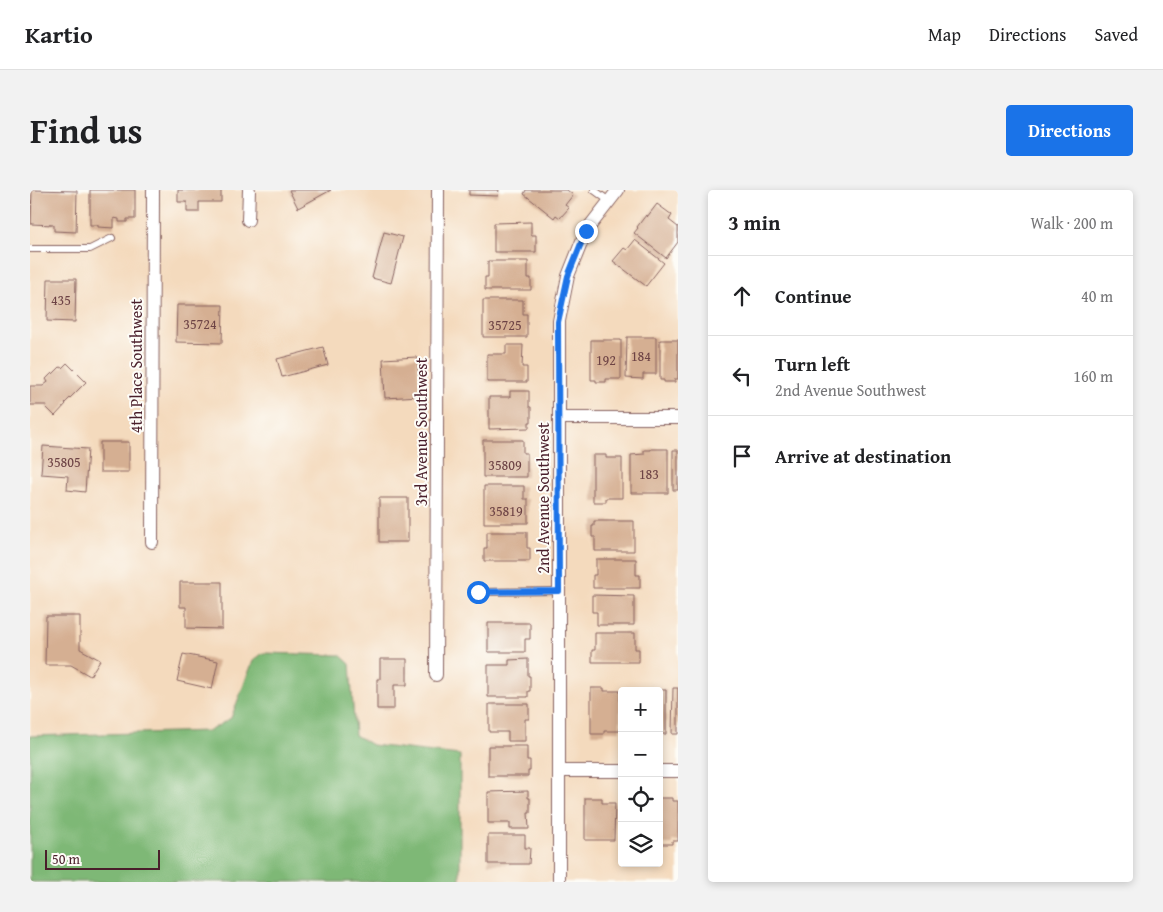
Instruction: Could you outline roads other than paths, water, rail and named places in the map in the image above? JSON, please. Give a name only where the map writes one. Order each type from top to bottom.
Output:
[{"type":"street","name":"4th Place Southwest","points":[[152,542],[153,190]]},
{"type":"street","points":[[248,220],[249,190]]},
{"type":"street","name":"3rd Avenue Southwest","points":[[436,675],[438,190]]},
{"type":"street","name":"2nd Avenue Southwest","points":[[559,882],[558,322],[568,276],[586,231],[618,190]]},
{"type":"street","points":[[559,418],[678,418]]},
{"type":"street","points":[[559,771],[618,771]]},
{"type":"street","points":[[663,771],[678,771]]},
{"type":"lane","points":[[594,190],[609,201]]},
{"type":"lane","points":[[30,249],[90,249],[112,238]]},
{"type":"lane","points":[[478,592],[559,591]]}]
